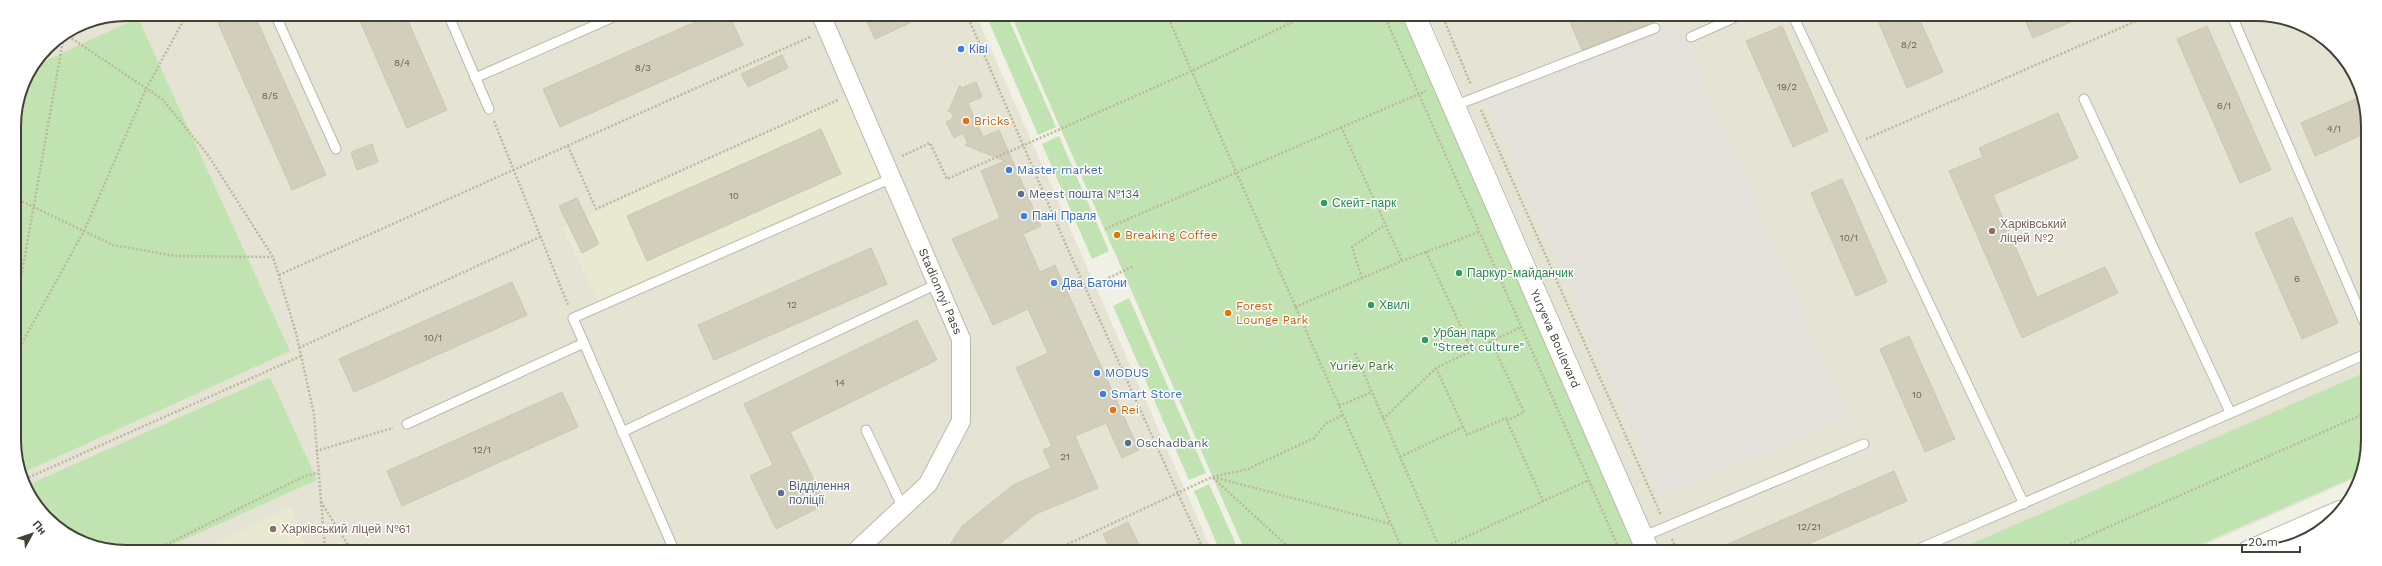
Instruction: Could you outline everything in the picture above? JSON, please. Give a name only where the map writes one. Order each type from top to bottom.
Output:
[{"type":"street","name":"Yuryeva Boulevard","points":[[1417,21],[1645,544]]},
{"type":"street","name":"Stadionnyi Pass","points":[[824,22],[961,339],[961,421],[928,484],[862,545]]},
{"type":"street","points":[[2265,545],[2326,518]]},
{"type":"lane","points":[[278,21],[336,149]]},
{"type":"lane","points":[[451,21],[489,109]]},
{"type":"lane","points":[[476,78],[602,21]]},
{"type":"lane","points":[[1692,37],[1727,21]]},
{"type":"lane","points":[[1795,21],[2024,504]]},
{"type":"lane","points":[[2234,21],[2361,314]]},
{"type":"lane","points":[[1454,106],[1655,28]]},
{"type":"lane","points":[[2084,99],[2230,412]]},
{"type":"lane","points":[[672,545],[573,318],[888,171]]},
{"type":"lane","points":[[622,432],[937,284]]},
{"type":"lane","points":[[407,424],[584,343]]},
{"type":"lane","points":[[1930,545],[2230,412],[2361,356]]},
{"type":"lane","points":[[866,430],[903,508]]},
{"type":"lane","points":[[1645,544],[1666,526],[1864,444]]},
{"type":"path","points":[[21,345],[84,231],[146,89],[183,21]]},
{"type":"path","points":[[970,21],[1023,146],[1201,545]]},
{"type":"path","points":[[1169,21],[1400,545]]},
{"type":"path","points":[[888,171],[930,143],[947,179],[1192,71],[1295,21]]},
{"type":"path","points":[[1387,21],[1617,545]]},
{"type":"path","points":[[1445,21],[1475,97],[1674,545]]},
{"type":"path","points":[[1854,144],[2137,21]]},
{"type":"path","points":[[278,276],[568,146],[824,22]]},
{"type":"path","points":[[69,38],[162,99],[208,154],[273,257],[299,348],[314,414],[324,545]]},
{"type":"path","points":[[21,280],[64,42]]},
{"type":"path","points":[[1105,229],[1467,74]]},
{"type":"path","points":[[568,146],[596,210],[854,92]]},
{"type":"path","points":[[489,109],[573,318]]},
{"type":"path","points":[[1341,127],[1402,261]]},
{"type":"path","points":[[21,201],[113,245],[175,256],[273,257]]},
{"type":"path","points":[[1362,278],[1352,247],[1385,225]]},
{"type":"path","points":[[1296,307],[1402,261],[1479,232]]},
{"type":"path","points":[[299,348],[540,237]]},
{"type":"path","points":[[1426,252],[1472,350]]},
{"type":"path","points":[[1086,288],[1134,266]]},
{"type":"path","points":[[1383,419],[1436,368],[1521,327]]},
{"type":"path","points":[[1491,341],[1524,412],[1507,421]]},
{"type":"path","points":[[1355,353],[1439,545]]},
{"type":"path","points":[[28,478],[301,356]]},
{"type":"path","points":[[1436,368],[1467,435],[1506,418],[1543,501]]},
{"type":"path","points":[[1339,406],[1372,392]]},
{"type":"path","points":[[1066,545],[1212,477],[1255,466],[1314,438],[1325,424],[1343,415]]},
{"type":"path","points":[[2068,545],[2361,415]]},
{"type":"path","points":[[316,452],[407,424]]},
{"type":"path","points":[[1400,457],[1464,427]]},
{"type":"path","points":[[165,545],[305,476],[318,474]]},
{"type":"path","points":[[1212,477],[1391,524]]},
{"type":"path","points":[[1212,477],[1286,545]]},
{"type":"path","points":[[1451,545],[1589,480]]},
{"type":"path","points":[[320,502],[348,545]]},
{"type":"shaded area","points":[[119,21],[979,21],[1209,545],[126,545],[105,543],[79,534],[57,519],[39,498],[32,487],[27,474],[21,447],[21,119],[25,99],[32,79],[43,62],[57,47],[79,32],[105,23]]},
{"type":"shaded area","points":[[1431,21],[2263,21],[2277,23],[2309,35],[2330,52],[2347,73],[2359,105],[2361,126],[2361,440],[2359,461],[2353,479],[2205,545],[1658,545]]},
{"type":"shaded area","points":[[1678,23],[1850,419],[1661,496],[1486,101]]},
{"type":"shaded area","points":[[854,92],[892,178],[600,306],[562,227]]},
{"type":"shaded area","name":"Харківський ліцей №61","points":[[291,507],[306,545],[212,545]]},
{"type":"green space","points":[[132,21],[139,21],[290,351],[26,471],[21,447],[21,119],[29,86],[43,62]]},
{"type":"green space","points":[[989,21],[1010,21],[1056,127],[1038,135]]},
{"type":"green space","name":"Yuriev Park","points":[[1014,21],[1410,21],[1637,545],[1242,545]]},
{"type":"green space","points":[[1059,136],[1109,251],[1092,259],[1042,144]]},
{"type":"green space","points":[[1129,298],[1206,473],[1189,480],[1113,306]]},
{"type":"green space","points":[[2361,374],[2361,440],[2359,461],[2354,477],[2199,545],[1969,545]]},
{"type":"green space","points":[[270,377],[317,480],[172,545],[112,544],[79,534],[52,514],[43,504],[31,484]]},
{"type":"green space","points":[[1209,484],[1236,545],[1217,545],[1194,491]]},
{"type":"building","points":[[217,21],[257,21],[326,175],[292,190]]},
{"type":"building","points":[[360,21],[408,21],[447,110],[407,128]]},
{"type":"building","points":[[697,21],[732,21],[743,45],[560,127],[543,89]]},
{"type":"building","points":[[867,21],[914,21],[875,39]]},
{"type":"building","points":[[1570,21],[1657,21],[1582,50]]},
{"type":"building","points":[[1878,21],[1920,21],[1943,72],[1907,88]]},
{"type":"building","points":[[2025,21],[2073,21],[2033,38]]},
{"type":"building","points":[[1782,26],[1828,131],[1793,147],[1746,41]]},
{"type":"building","points":[[2207,26],[2271,170],[2240,183],[2177,39]]},
{"type":"building","points":[[782,55],[788,68],[748,87],[741,74]]},
{"type":"building","points":[[976,82],[982,97],[968,103],[983,137],[999,130],[1041,226],[1023,234],[1040,272],[1055,265],[1139,450],[1122,458],[1106,423],[1075,436],[1098,488],[1036,514],[998,545],[950,545],[962,526],[1013,485],[1051,468],[1043,450],[1052,446],[1016,368],[1048,353],[1028,309],[993,325],[952,239],[1000,218],[981,171],[1005,161],[965,145],[968,144],[963,133],[954,138],[946,122],[954,118],[950,111],[948,112],[960,85],[961,88]]},
{"type":"building","points":[[2357,98],[2360,112],[2361,135],[2315,156],[2301,123]]},
{"type":"building","name":"Харківський ліцей №2","points":[[2058,113],[2078,158],[1993,195],[2037,297],[2105,267],[2118,293],[2022,338],[1949,171],[1983,157],[1979,148]]},
{"type":"building","points":[[821,129],[841,174],[647,261],[627,216]]},
{"type":"building","points":[[372,144],[378,162],[357,170],[351,152]]},
{"type":"building","points":[[1842,179],[1887,282],[1856,296],[1811,193]]},
{"type":"building","points":[[577,198],[599,244],[582,253],[559,206]]},
{"type":"building","points":[[2292,217],[2338,323],[2302,339],[2255,233]]},
{"type":"building","points":[[871,248],[887,284],[714,360],[698,325]]},
{"type":"building","points":[[512,282],[527,315],[354,392],[339,359]]},
{"type":"building","points":[[917,320],[937,360],[790,432],[826,504],[776,529],[750,476],[773,465],[744,404]]},
{"type":"building","points":[[1909,336],[1955,439],[1925,452],[1880,349]]},
{"type":"building","points":[[562,392],[578,427],[402,506],[387,471]]},
{"type":"building","points":[[1894,471],[1907,501],[1806,545],[1726,545]]},
{"type":"building","points":[[1128,522],[1139,545],[1108,545],[1103,534]]},
{"type":"place","name":"Ківі","points":[[961,49]]},
{"type":"place","name":"Bricks","points":[[966,121]]},
{"type":"place","name":"Master market","points":[[1009,170]]},
{"type":"place","name":"Meest пошта №134","points":[[1021,194]]},
{"type":"place","name":"Скейт-парк","points":[[1324,203]]},
{"type":"place","name":"Пані Праля","points":[[1024,216]]},
{"type":"place","name":"Харківський ліцей №2","points":[[1992,231]]},
{"type":"place","name":"Breaking Coffee","points":[[1117,235]]},
{"type":"place","name":"Паркур-майданчик","points":[[1459,273]]},
{"type":"place","name":"Два Батони","points":[[1054,283]]},
{"type":"place","name":"Хвилі","points":[[1371,305]]},
{"type":"place","name":"Forest Lounge Park","points":[[1228,313]]},
{"type":"place","name":"Урбан парк \"Street culture\"","points":[[1425,340]]},
{"type":"place","name":"MODUS","points":[[1097,373]]},
{"type":"place","name":"Smart Store","points":[[1103,394]]},
{"type":"place","name":"Rei","points":[[1113,410]]},
{"type":"place","name":"Oschadbank","points":[[1128,443]]},
{"type":"place","name":"Відділення поліції","points":[[781,493]]},
{"type":"place","name":"Харківський ліцей №61","points":[[273,529]]}]
